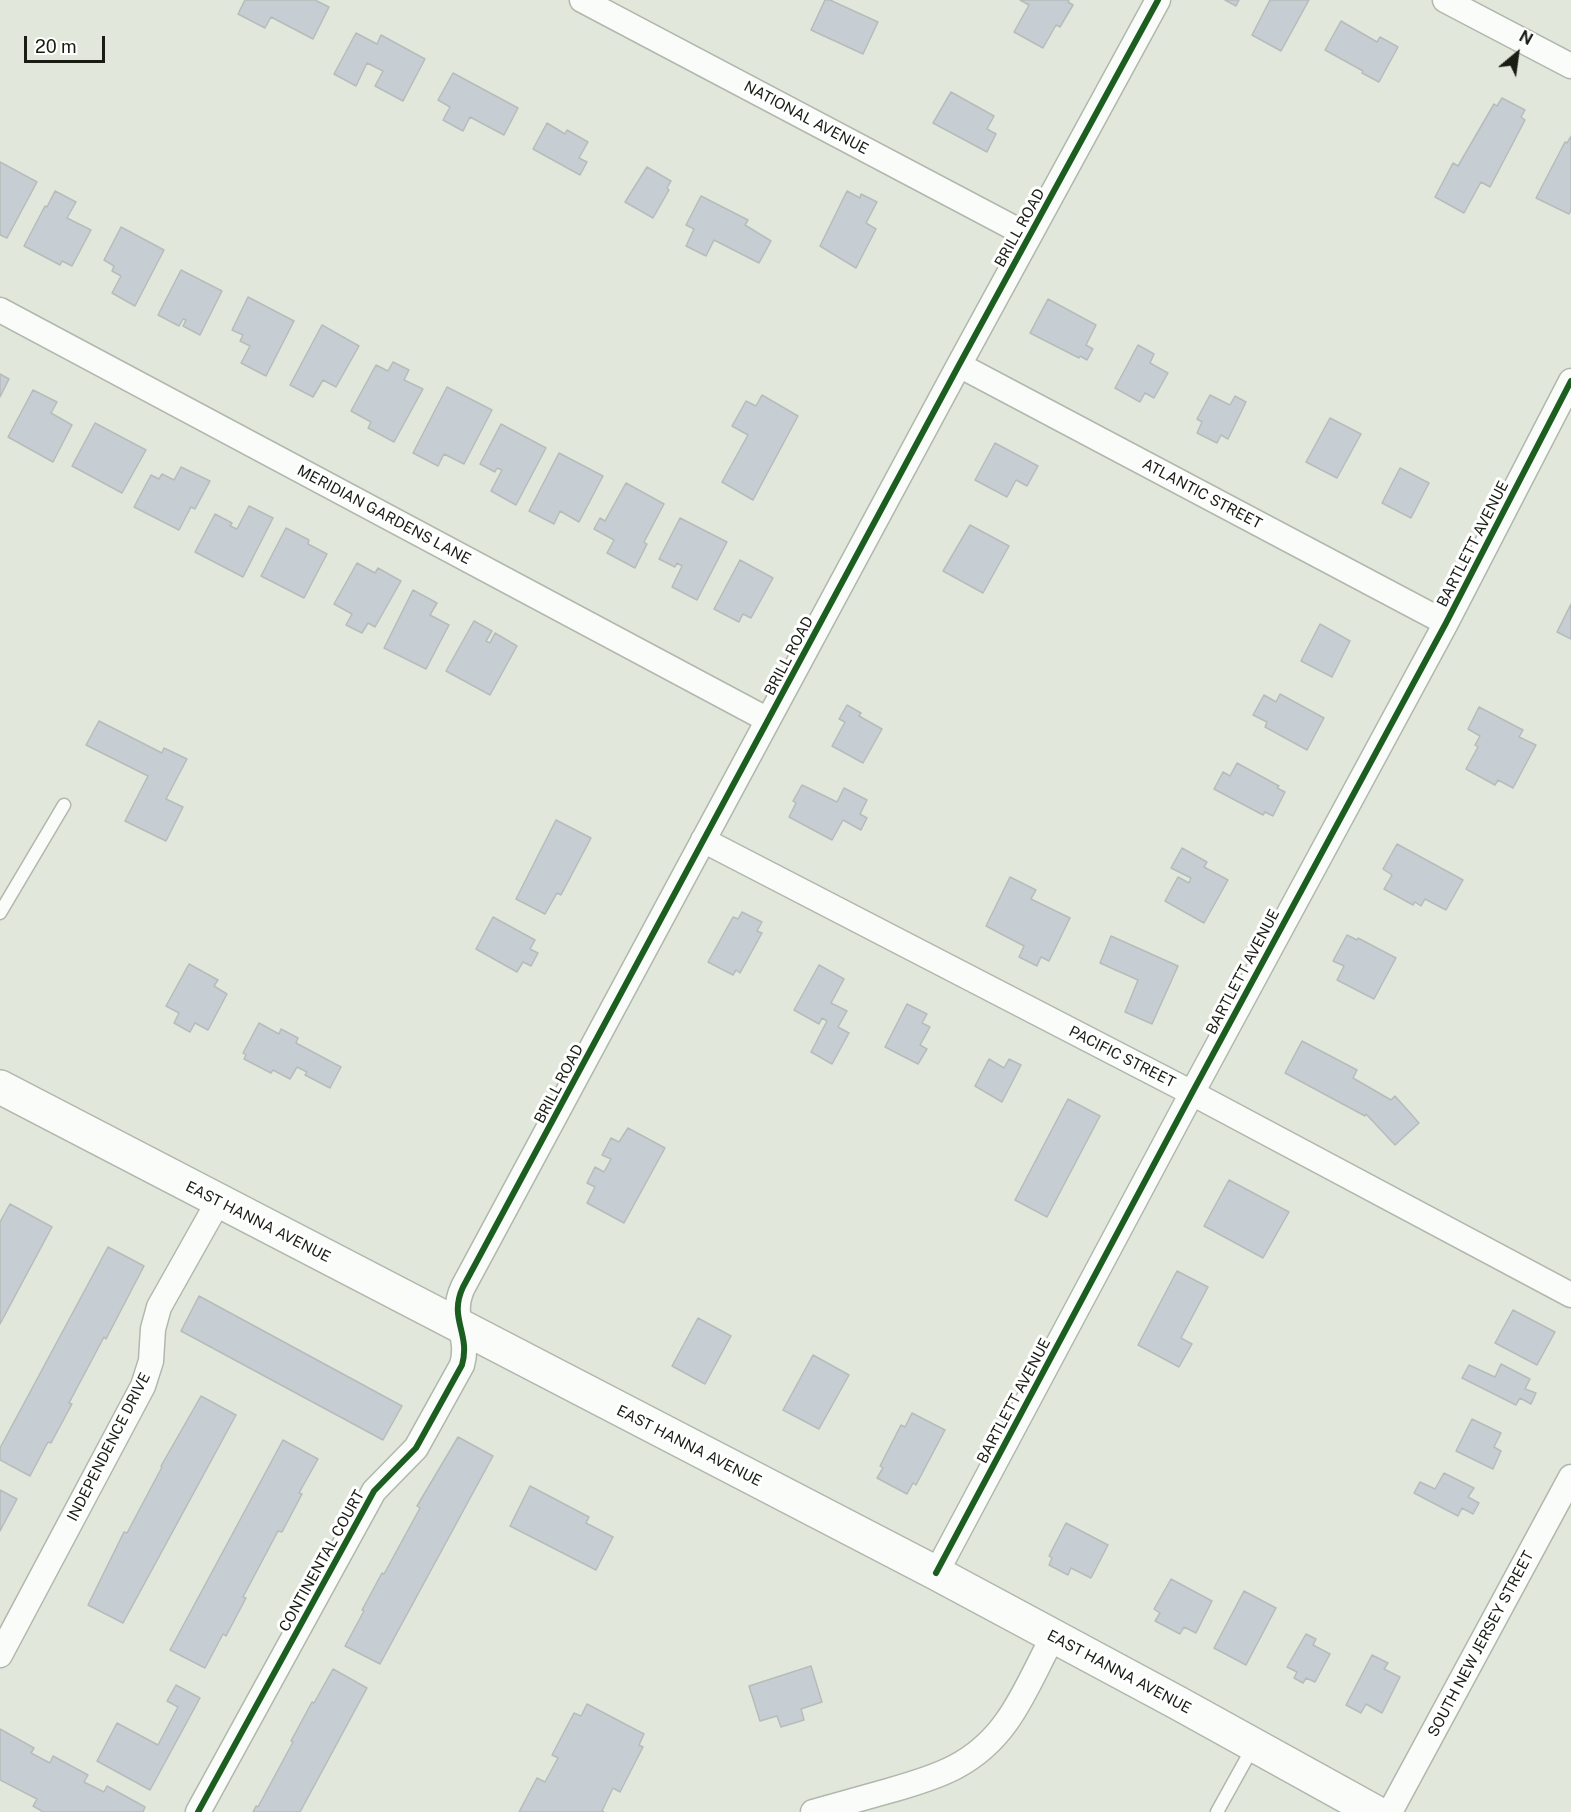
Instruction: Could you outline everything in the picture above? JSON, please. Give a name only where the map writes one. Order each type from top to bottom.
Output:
[{"type":"main road","name":"EAST HANNA AVENUE","points":[[0,1087],[936,1573],[1375,1812]]},
{"type":"street","name":"NATIONAL AVENUE","points":[[582,0],[1029,236]]},
{"type":"street","name":"BRILL ROAD","points":[[460,1327],[457,1311],[463,1287],[1158,0]]},
{"type":"street","points":[[1445,0],[1571,66]]},
{"type":"street","name":"MERIDIAN GARDENS LANE","points":[[0,310],[768,720]]},
{"type":"street","name":"ATLANTIC STREET","points":[[959,365],[1446,622]]},
{"type":"street","name":"BARTLETT AVENUE","points":[[936,1573],[1446,622],[1571,381]]},
{"type":"street","name":"PACIFIC STREET","points":[[703,840],[1192,1093],[1571,1295]]},
{"type":"street","name":"INDEPENDENCE DRIVE","points":[[0,1655],[143,1386],[151,1360],[153,1329],[159,1307],[218,1202]]},
{"type":"street","name":"CONTINENTAL COURT","points":[[198,1812],[374,1491],[416,1448],[462,1365],[465,1351],[460,1327]]},
{"type":"street","name":"SOUTH NEW JERSEY STREET","points":[[1390,1812],[1571,1477]]},
{"type":"street","points":[[813,1812],[931,1779],[973,1757],[992,1740],[1009,1719],[1053,1637]]},
{"type":"lane","points":[[0,913],[64,805]]},
{"type":"lane","points":[[1217,1812],[1254,1746]]},
{"type":"building","points":[[245,0],[315,0],[329,7],[313,39],[271,17],[265,28],[238,14]]},
{"type":"building","points":[[825,0],[830,0],[878,22],[863,54],[811,30]]},
{"type":"building","points":[[1020,0],[1069,0],[1068,2],[1073,5],[1060,27],[1056,25],[1043,48],[1014,32],[1029,5]]},
{"type":"building","points":[[1225,0],[1239,0],[1236,6]]},
{"type":"building","points":[[1270,0],[1309,0],[1281,51],[1252,35]]},
{"type":"building","points":[[1341,21],[1377,42],[1380,37],[1398,47],[1379,82],[1325,50]]},
{"type":"building","points":[[356,33],[377,44],[381,35],[425,59],[403,101],[375,86],[383,71],[367,63],[356,86],[334,74]]},
{"type":"building","points":[[453,73],[518,108],[504,135],[470,117],[463,131],[443,120],[450,107],[438,100]]},
{"type":"building","points":[[951,92],[994,116],[987,129],[996,134],[987,152],[933,123]]},
{"type":"building","points":[[1502,98],[1525,110],[1521,117],[1525,120],[1490,187],[1481,182],[1464,213],[1435,197],[1453,163],[1458,166],[1494,104],[1497,106]]},
{"type":"building","points":[[547,123],[565,134],[567,130],[588,142],[579,158],[587,162],[580,175],[533,149]]},
{"type":"building","points":[[1571,136],[1571,210],[1569,214],[1536,198],[1565,142],[1567,143]]},
{"type":"building","points":[[0,162],[37,182],[7,238],[0,235]]},
{"type":"building","points":[[647,167],[671,181],[667,188],[669,190],[653,218],[625,202]]},
{"type":"building","points":[[55,191],[76,202],[67,218],[91,230],[72,266],[62,261],[60,265],[24,246]]},
{"type":"building","points":[[847,191],[860,198],[861,194],[877,202],[866,223],[876,229],[856,268],[820,246]]},
{"type":"building","points":[[701,196],[748,220],[745,225],[771,241],[759,263],[714,240],[706,256],[686,246],[694,229],[686,225]]},
{"type":"building","points":[[121,227],[164,250],[135,306],[112,293],[121,276],[112,271],[114,266],[104,260]]},
{"type":"building","points":[[181,270],[222,291],[200,335],[183,326],[186,320],[183,319],[179,326],[158,315]]},
{"type":"building","points":[[248,297],[294,321],[266,376],[241,363],[250,346],[240,341],[243,335],[232,330]]},
{"type":"building","points":[[1048,299],[1096,325],[1086,345],[1093,349],[1087,360],[1030,333]]},
{"type":"building","points":[[322,325],[359,346],[336,387],[323,380],[313,397],[290,385]]},
{"type":"building","points":[[1138,345],[1154,354],[1150,363],[1168,373],[1154,398],[1145,393],[1140,402],[1115,388]]},
{"type":"building","points":[[393,362],[409,370],[404,380],[423,389],[394,442],[368,428],[371,422],[351,411],[376,365],[388,371]]},
{"type":"building","points":[[0,374],[9,379],[0,397]]},
{"type":"building","points":[[447,387],[492,410],[464,464],[444,454],[438,466],[413,453]]},
{"type":"building","points":[[33,390],[57,402],[51,413],[72,425],[53,462],[8,437]]},
{"type":"building","points":[[762,395],[798,416],[753,500],[722,482],[748,435],[732,426],[746,401],[756,406]]},
{"type":"building","points":[[1210,395],[1230,405],[1235,396],[1246,402],[1228,439],[1221,435],[1217,443],[1197,433],[1202,422],[1197,419]]},
{"type":"building","points":[[1330,418],[1361,434],[1337,478],[1306,462]]},
{"type":"building","points":[[95,423],[146,450],[122,493],[72,466]]},
{"type":"building","points":[[501,424],[546,448],[516,505],[491,491],[502,470],[497,468],[495,472],[480,464]]},
{"type":"building","points":[[995,443],[1038,466],[1027,486],[1016,480],[1007,497],[975,480]]},
{"type":"building","points":[[559,453],[603,476],[579,522],[560,511],[554,524],[529,511]]},
{"type":"building","points":[[181,467],[210,481],[195,509],[191,507],[179,530],[134,507],[151,475],[159,479],[162,474],[174,480]]},
{"type":"building","points":[[1400,468],[1429,483],[1411,518],[1382,503]]},
{"type":"building","points":[[626,483],[664,504],[644,542],[647,544],[635,568],[607,553],[614,540],[594,529],[600,518],[605,521]]},
{"type":"building","points":[[249,506],[273,518],[243,577],[195,552],[215,514],[232,523],[230,526],[237,529]]},
{"type":"building","points":[[680,518],[727,542],[697,600],[672,587],[682,566],[677,563],[675,567],[659,559]]},
{"type":"building","points":[[970,525],[1009,546],[983,593],[943,571]]},
{"type":"building","points":[[286,528],[309,540],[308,544],[327,554],[304,598],[261,576]]},
{"type":"building","points":[[740,560],[773,578],[751,618],[743,614],[739,622],[714,609]]},
{"type":"building","points":[[357,563],[375,573],[378,568],[401,581],[375,627],[368,623],[362,633],[346,625],[352,614],[334,604]]},
{"type":"building","points":[[413,590],[437,603],[430,615],[449,625],[426,669],[384,648]]},
{"type":"building","points":[[1571,604],[1571,639],[1557,632]]},
{"type":"building","points":[[474,621],[492,631],[486,641],[490,643],[495,633],[517,646],[490,695],[446,671]]},
{"type":"building","points":[[1320,624],[1350,641],[1332,677],[1301,661]]},
{"type":"building","points":[[1280,694],[1324,718],[1307,750],[1265,727],[1267,722],[1253,715],[1264,695],[1276,702]]},
{"type":"building","points":[[847,705],[861,713],[859,716],[882,729],[863,763],[832,746],[845,722],[839,719]]},
{"type":"building","points":[[1479,707],[1523,730],[1519,737],[1536,745],[1513,788],[1498,780],[1495,785],[1466,769],[1478,747],[1475,745],[1480,736],[1468,729]]},
{"type":"building","points":[[99,721],[162,753],[164,748],[187,759],[166,799],[183,807],[166,841],[125,821],[148,776],[86,745]]},
{"type":"building","points":[[1237,763],[1279,786],[1277,788],[1285,792],[1273,816],[1265,812],[1263,815],[1214,789],[1223,772],[1230,776]]},
{"type":"building","points":[[802,785],[837,802],[844,788],[867,800],[860,814],[867,818],[861,830],[843,820],[832,840],[789,817],[796,803],[793,801]]},
{"type":"building","points":[[556,820],[591,838],[561,895],[557,893],[545,914],[516,899]]},
{"type":"building","points":[[1397,844],[1463,880],[1446,910],[1425,899],[1421,906],[1415,902],[1413,905],[1384,889],[1392,875],[1383,869]]},
{"type":"building","points":[[1182,848],[1207,862],[1204,867],[1228,880],[1204,923],[1165,901],[1178,877],[1189,883],[1191,878],[1171,868]]},
{"type":"building","points":[[1010,877],[1036,890],[1031,899],[1070,918],[1049,961],[1041,957],[1037,966],[1019,957],[1024,946],[986,926]]},
{"type":"building","points":[[742,912],[762,922],[757,931],[762,933],[740,973],[736,970],[733,975],[708,962],[733,917],[738,919]]},
{"type":"building","points":[[493,917],[535,940],[530,949],[538,953],[531,966],[523,962],[517,972],[476,949]]},
{"type":"building","points":[[1347,935],[1357,940],[1358,938],[1396,958],[1374,999],[1337,980],[1344,966],[1333,961]]},
{"type":"building","points":[[1111,936],[1178,966],[1152,1024],[1125,1012],[1138,980],[1100,963]]},
{"type":"building","points":[[189,964],[218,980],[214,986],[227,994],[208,1030],[195,1023],[190,1032],[174,1023],[179,1013],[166,1006]]},
{"type":"building","points":[[819,965],[844,979],[831,1003],[847,1011],[838,1027],[849,1033],[832,1064],[811,1052],[827,1021],[822,1018],[819,1024],[794,1010]]},
{"type":"building","points":[[907,1004],[927,1014],[922,1023],[930,1027],[920,1045],[927,1049],[918,1064],[885,1047]]},
{"type":"building","points":[[259,1023],[279,1034],[281,1029],[298,1038],[296,1043],[341,1067],[330,1088],[305,1075],[307,1072],[297,1067],[290,1079],[273,1070],[271,1073],[244,1059],[246,1055],[243,1053]]},
{"type":"building","points":[[1302,1041],[1357,1070],[1353,1078],[1391,1100],[1395,1096],[1419,1123],[1395,1145],[1366,1114],[1365,1116],[1285,1073]]},
{"type":"building","points":[[989,1059],[1004,1068],[1009,1059],[1021,1065],[1002,1102],[975,1086]]},
{"type":"building","points":[[1068,1099],[1100,1116],[1047,1217],[1015,1200]]},
{"type":"building","points":[[628,1128],[665,1148],[624,1223],[587,1203],[595,1187],[587,1183],[595,1167],[604,1172],[611,1159],[602,1155],[611,1138],[619,1142]]},
{"type":"building","points":[[1229,1180],[1289,1212],[1263,1258],[1204,1226]]},
{"type":"building","points":[[10,1204],[52,1227],[0,1324],[0,1222]]},
{"type":"building","points":[[108,1247],[144,1266],[69,1403],[72,1404],[51,1443],[48,1442],[30,1476],[0,1460],[0,1448]]},
{"type":"building","points":[[1177,1271],[1208,1287],[1181,1338],[1192,1344],[1179,1367],[1138,1345]]},
{"type":"building","points":[[199,1296],[402,1406],[383,1440],[181,1331]]},
{"type":"building","points":[[1513,1310],[1555,1332],[1537,1365],[1495,1343]]},
{"type":"building","points":[[698,1318],[731,1336],[705,1384],[672,1366]]},
{"type":"building","points":[[813,1355],[849,1375],[819,1429],[783,1410]]},
{"type":"building","points":[[1501,1364],[1530,1379],[1525,1389],[1536,1393],[1531,1404],[1520,1398],[1516,1405],[1462,1378],[1469,1365],[1495,1377]]},
{"type":"building","points":[[201,1396],[236,1415],[123,1623],[88,1605],[124,1532],[127,1533],[161,1466]]},
{"type":"building","points":[[912,1413],[945,1430],[916,1485],[913,1483],[907,1494],[877,1478],[883,1468],[880,1466],[901,1425],[905,1427]]},
{"type":"building","points":[[1472,1419],[1501,1433],[1494,1447],[1501,1451],[1493,1469],[1456,1451]]},
{"type":"building","points":[[458,1437],[493,1456],[380,1664],[345,1646],[382,1573],[384,1574],[420,1508],[417,1506]]},
{"type":"building","points":[[283,1440],[318,1459],[299,1493],[302,1494],[282,1532],[278,1531],[243,1597],[246,1598],[226,1636],[223,1634],[205,1668],[170,1650]]},
{"type":"building","points":[[1444,1473],[1474,1488],[1468,1497],[1479,1503],[1473,1514],[1462,1508],[1458,1516],[1414,1493],[1420,1482],[1435,1489]]},
{"type":"building","points":[[530,1486],[589,1517],[586,1523],[613,1537],[596,1570],[510,1526]]},
{"type":"building","points":[[0,1490],[17,1499],[0,1531]]},
{"type":"building","points":[[1066,1523],[1108,1545],[1091,1578],[1071,1568],[1068,1575],[1049,1565],[1052,1558],[1049,1556]]},
{"type":"building","points":[[1171,1579],[1212,1601],[1196,1633],[1184,1627],[1180,1634],[1155,1621],[1160,1613],[1154,1609]]},
{"type":"building","points":[[1244,1591],[1276,1608],[1246,1665],[1214,1648]]},
{"type":"building","points":[[1306,1634],[1316,1639],[1313,1645],[1330,1654],[1315,1682],[1306,1678],[1303,1683],[1294,1678],[1297,1672],[1287,1667]]},
{"type":"building","points":[[1372,1655],[1388,1663],[1384,1669],[1400,1677],[1382,1713],[1366,1704],[1361,1713],[1346,1705]]},
{"type":"building","points":[[811,1666],[822,1702],[801,1709],[804,1720],[781,1727],[777,1716],[760,1721],[749,1686]]},
{"type":"building","points":[[333,1669],[367,1688],[300,1812],[253,1812],[256,1806],[258,1807],[293,1742],[291,1741],[312,1702],[314,1703]]},
{"type":"building","points":[[176,1685],[200,1698],[150,1790],[97,1761],[117,1723],[158,1745],[178,1707],[167,1701]]},
{"type":"building","points":[[587,1704],[644,1734],[639,1745],[643,1747],[620,1792],[613,1788],[602,1811],[604,1812],[519,1812],[537,1778],[545,1782],[558,1758],[552,1755],[574,1713],[581,1716]]},
{"type":"building","points":[[0,1729],[34,1748],[31,1753],[50,1763],[53,1756],[88,1775],[84,1782],[104,1792],[107,1786],[145,1807],[143,1812],[43,1812],[33,1806],[37,1799],[0,1780]]},
{"type":"cycle path","points":[[198,1812],[374,1491],[416,1448],[462,1365],[464,1344],[458,1308],[463,1287],[1158,0]]},
{"type":"cycle path","points":[[936,1573],[1446,623],[1571,381]]}]
